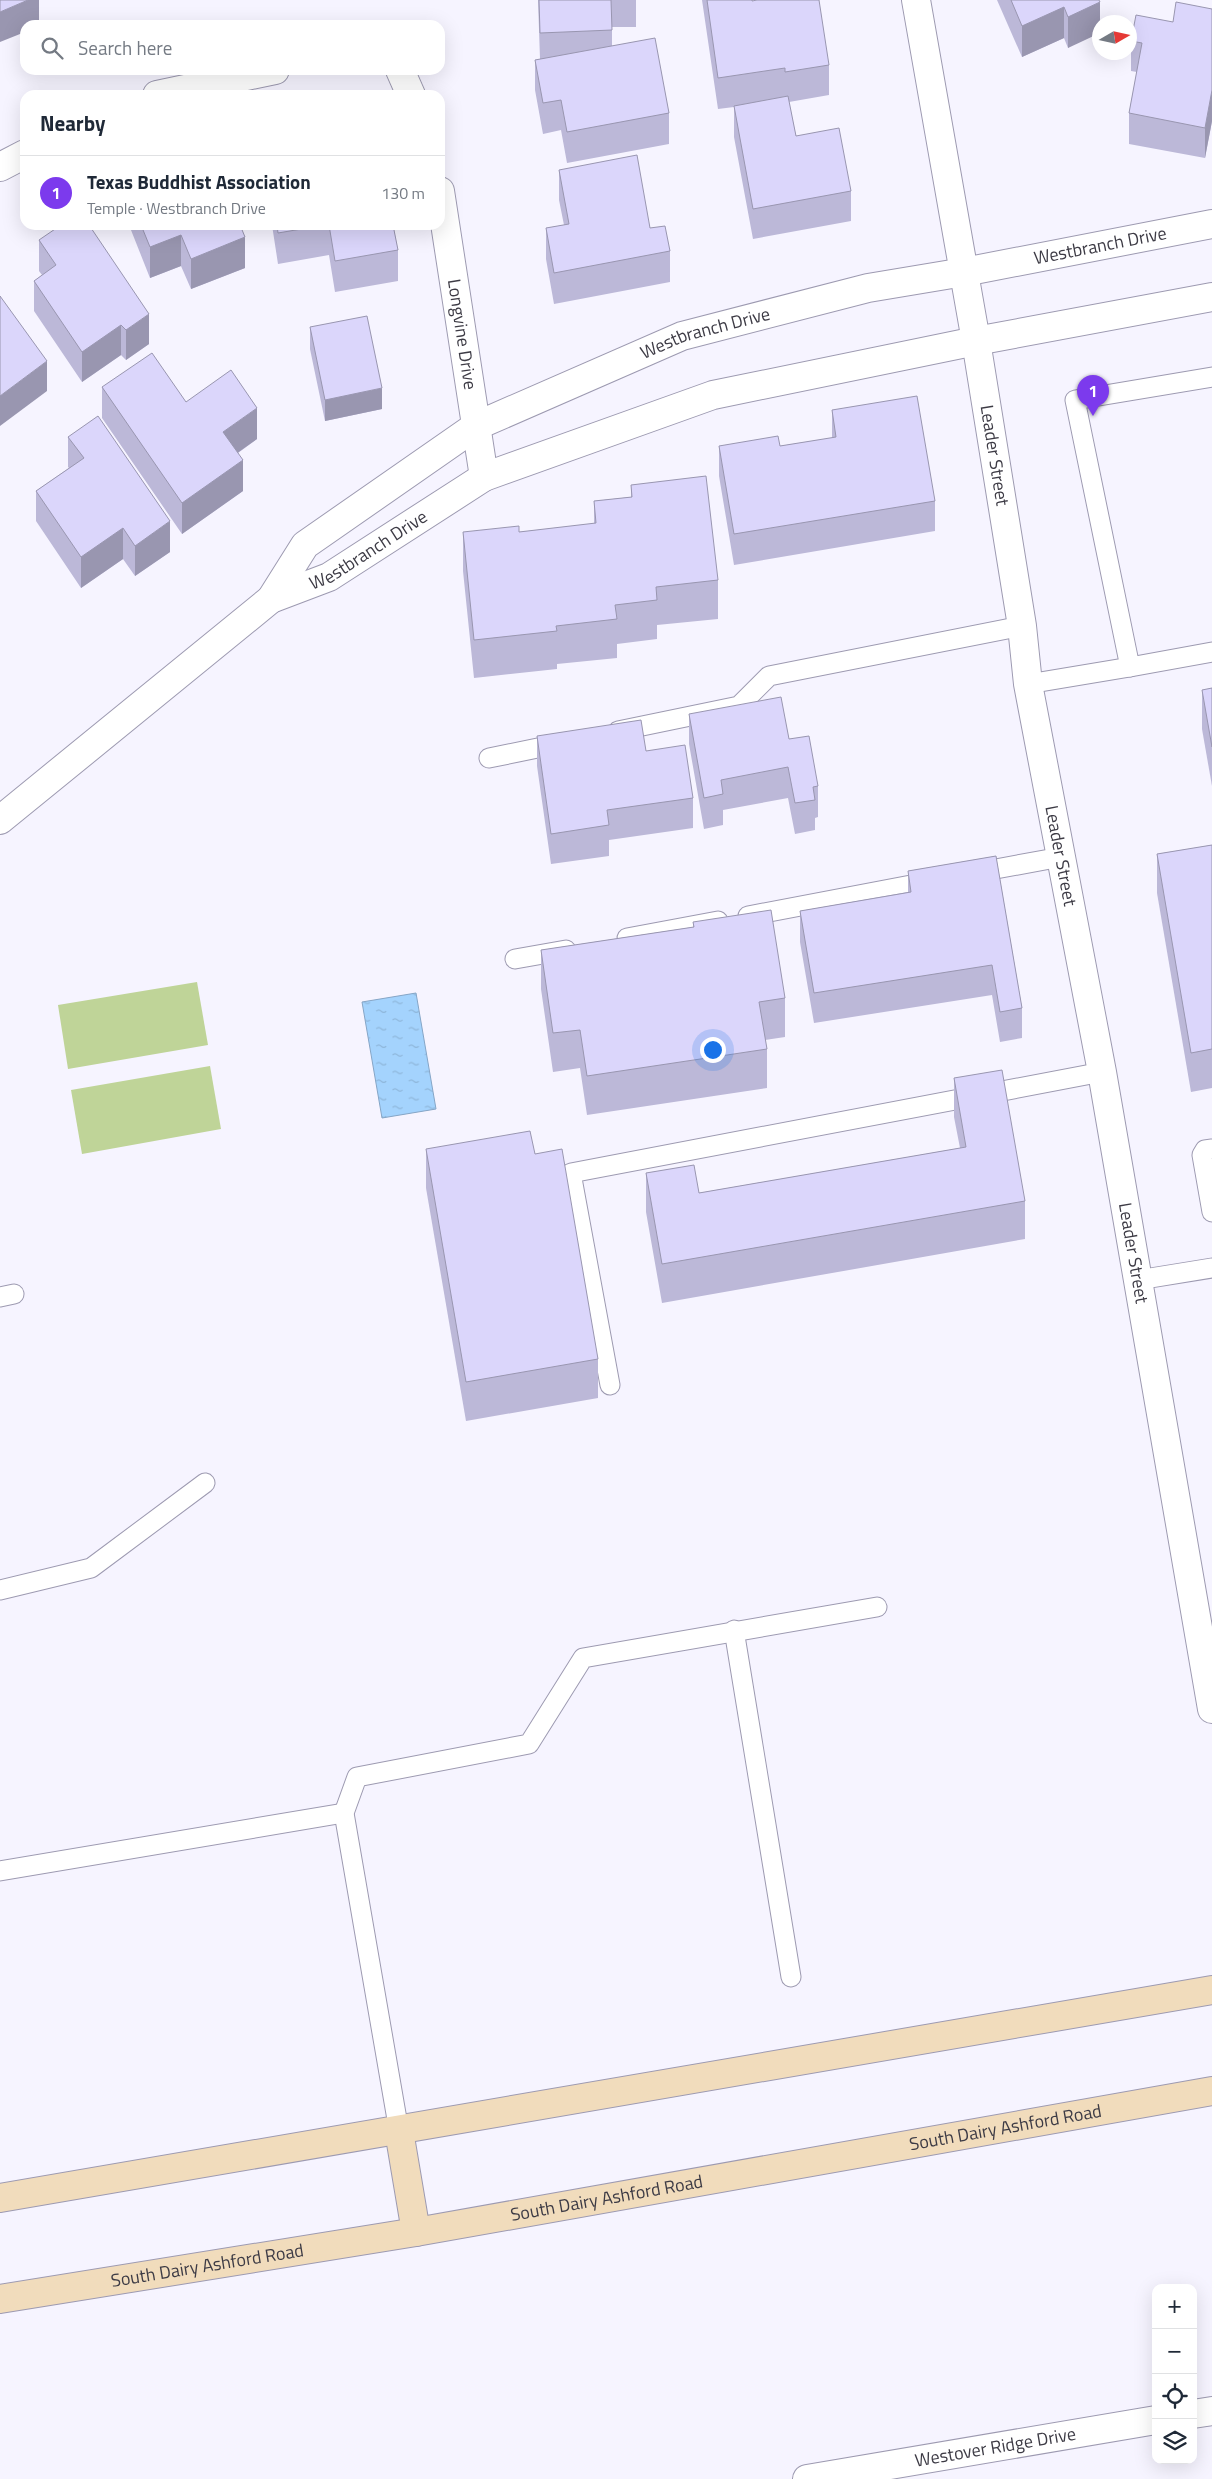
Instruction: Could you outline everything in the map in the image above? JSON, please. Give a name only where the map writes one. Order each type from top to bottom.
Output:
[{"type":"main road","points":[[0,2198],[1212,1990]]},
{"type":"main road","name":"South Dairy Ashford Road","points":[[0,2299],[416,2232],[1212,2091]]},
{"type":"main road","points":[[399,2131],[416,2232]]},
{"type":"street","name":"Leader Street","points":[[916,0],[976,341],[1022,626],[1028,684],[1102,1072],[1212,1709]]},
{"type":"street","points":[[181,90],[251,75]]},
{"type":"street","points":[[402,75],[409,90]]},
{"type":"street","points":[[0,167],[20,157]]},
{"type":"street","name":"Longvine Drive","points":[[445,224],[484,477]]},
{"type":"street","name":"Westbranch Drive","points":[[271,599],[305,545],[476,426],[682,336],[868,288],[964,272],[1212,224]]},
{"type":"street","name":"Westbranch Drive","points":[[0,820],[271,599],[329,577],[484,477],[713,394],[976,341],[1212,297]]},
{"type":"street","points":[[1197,2413],[1212,2411]]},
{"type":"street","name":"Westover Ridge Drive","points":[[807,2479],[1152,2421]]},
{"type":"lane","points":[[1130,667],[1076,400],[1212,377]]},
{"type":"lane","points":[[604,734],[739,706],[769,676],[1022,626]]},
{"type":"lane","points":[[1028,684],[1212,652]]},
{"type":"lane","points":[[489,758],[576,740]]},
{"type":"lane","points":[[612,941],[1061,857]]},
{"type":"lane","points":[[515,959],[583,946]]},
{"type":"lane","points":[[610,1385],[571,1173],[1102,1072]]},
{"type":"lane","points":[[1212,1149],[1206,1150],[1202,1155],[1212,1212]]},
{"type":"lane","points":[[1138,1280],[1212,1268]]},
{"type":"lane","points":[[0,1590],[91,1568],[205,1483]]},
{"type":"lane","points":[[399,2131],[344,1813],[357,1777],[529,1744],[583,1658],[734,1630],[877,1607]]},
{"type":"lane","points":[[734,1630],[791,1977]]},
{"type":"lane","points":[[0,1871],[344,1813]]},
{"type":"green space","points":[[197,982],[208,1045],[68,1069],[58,1005]]},
{"type":"green space","points":[[210,1066],[221,1129],[82,1154],[71,1090]]},
{"type":"water","points":[[416,993],[436,1109],[382,1118],[362,1002]]},
{"type":"building","points":[[0,0],[28,0],[0,12]]},
{"type":"building","points":[[539,0],[611,0],[612,30],[540,33]]},
{"type":"building","points":[[707,0],[819,0],[829,65],[785,72],[785,68],[718,78]]},
{"type":"building","points":[[1011,0],[1099,0],[1100,2],[1068,17],[1064,7],[1022,26]]},
{"type":"building","points":[[1176,2],[1212,9],[1212,90],[1205,128],[1129,113],[1142,43],[1137,42],[1137,15],[1173,22]]},
{"type":"building","points":[[655,38],[669,113],[567,132],[561,100],[543,103],[535,60]]},
{"type":"building","points":[[788,96],[796,136],[839,128],[851,191],[753,209],[734,106]]},
{"type":"building","points":[[637,155],[650,228],[665,226],[670,251],[554,273],[546,228],[569,224],[559,170]]},
{"type":"building","points":[[54,230],[92,230],[149,314],[126,330],[121,325],[82,352],[34,281],[56,265],[39,240]]},
{"type":"building","points":[[143,230],[242,230],[245,237],[191,259],[181,235],[150,247]]},
{"type":"building","points":[[278,230],[296,230],[278,233]]},
{"type":"building","points":[[330,230],[394,230],[398,250],[335,261]]},
{"type":"building","points":[[0,296],[47,361],[0,396]]},
{"type":"building","points":[[367,316],[382,388],[325,400],[310,327]]},
{"type":"building","points":[[152,353],[186,402],[231,370],[257,408],[223,432],[243,460],[182,503],[102,387]]},
{"type":"building","points":[[917,396],[935,501],[734,534],[719,446],[778,436],[780,446],[836,437],[832,410]]},
{"type":"building","points":[[98,416],[170,521],[135,546],[123,528],[81,557],[36,491],[84,458],[68,437]]},
{"type":"building","points":[[706,476],[718,580],[656,587],[657,600],[615,605],[617,619],[556,626],[557,631],[474,640],[463,532],[519,526],[519,532],[596,523],[594,501],[632,497],[631,485]]},
{"type":"building","points":[[1212,688],[1212,747],[1202,690]]},
{"type":"building","points":[[781,697],[789,739],[809,736],[818,786],[813,787],[815,800],[795,803],[788,767],[721,780],[723,794],[704,798],[689,714]]},
{"type":"building","points":[[641,720],[646,751],[685,745],[693,798],[607,810],[609,825],[551,834],[537,736]]},
{"type":"building","points":[[1212,845],[1212,1049],[1191,1053],[1157,854]]},
{"type":"building","points":[[996,856],[1022,1008],[1000,1012],[992,965],[814,993],[800,911],[911,892],[908,871]]},
{"type":"building","points":[[771,910],[785,998],[759,1002],[767,1049],[587,1076],[580,1030],[553,1033],[541,950],[694,927],[693,922]]},
{"type":"building","points":[[1002,1070],[1025,1201],[662,1264],[646,1173],[694,1165],[699,1193],[966,1147],[954,1078]]},
{"type":"building","points":[[530,1131],[535,1154],[562,1149],[598,1359],[466,1382],[426,1149]]},
{"type":"place","name":"Texas Buddhist Association","points":[[1093,416]]}]
